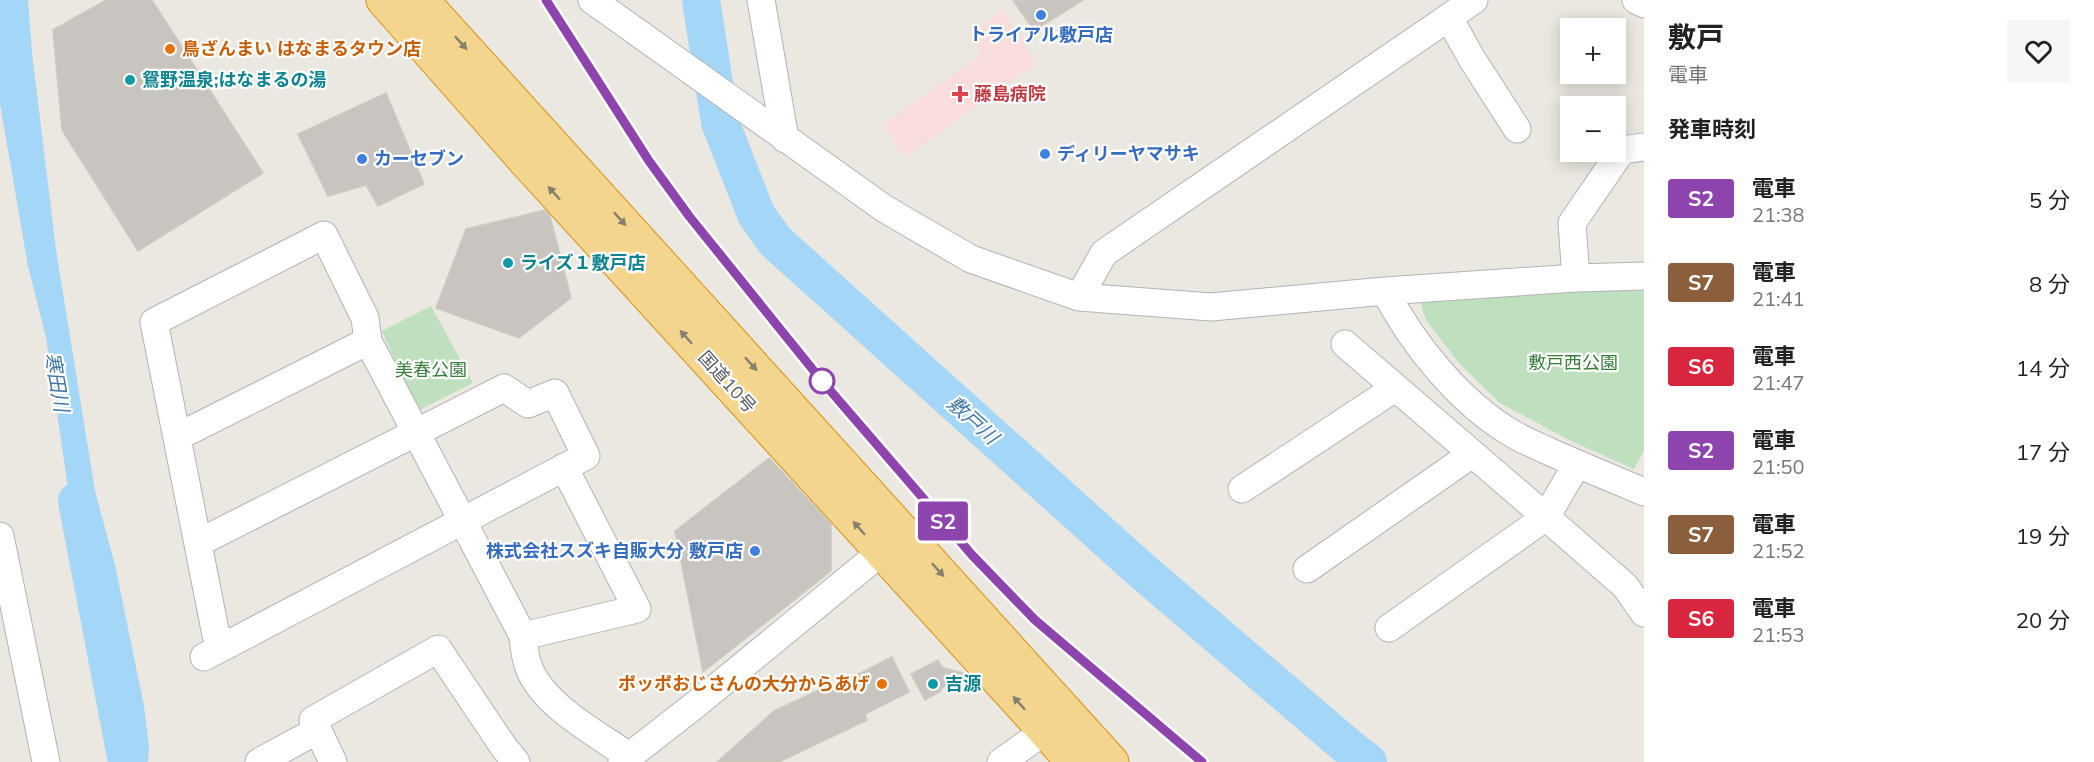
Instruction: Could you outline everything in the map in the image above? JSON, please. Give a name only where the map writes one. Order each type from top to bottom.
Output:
[{"type":"highway","name":"国道10号","points":[[383,0],[524,160],[893,543],[1112,762]]},
{"type":"highway","name":"国道10号","points":[[422,0],[893,543],[1072,762]]},
{"type":"street","points":[[592,0],[885,208],[971,258],[1079,297],[1211,307],[1385,291],[1576,278],[1644,276]]},
{"type":"street","points":[[761,0],[785,139]]},
{"type":"street","points":[[1079,297],[1104,253],[1474,0]]},
{"type":"street","points":[[1636,0],[1644,4]]},
{"type":"street","points":[[1449,18],[1472,59],[1517,129]]},
{"type":"street","points":[[1576,278],[1572,223],[1622,150],[1644,147]]},
{"type":"street","points":[[229,644],[216,635],[154,322],[324,235],[365,318],[368,340],[524,636],[529,668],[544,692],[626,759],[893,543]]},
{"type":"street","points":[[1385,291],[1400,318],[1443,375],[1478,410],[1513,434],[1644,492]]},
{"type":"street","points":[[177,437],[368,340]]},
{"type":"street","points":[[1345,344],[1625,586],[1644,613]]},
{"type":"street","points":[[198,543],[504,388],[528,404],[555,393],[586,456],[204,657]]},
{"type":"street","points":[[1242,489],[1395,388]]},
{"type":"street","points":[[1307,569],[1472,454]]},
{"type":"street","points":[[1389,628],[1546,517],[1578,464]]},
{"type":"street","points":[[524,636],[637,609],[564,467]]},
{"type":"street","points":[[0,536],[9,631],[46,762]]},
{"type":"street","points":[[333,762],[314,720],[438,649],[516,762]]},
{"type":"street","points":[[259,762],[318,730]]},
{"type":"street","points":[[1001,762],[1045,731]]},
{"type":"shaded area","name":"藤島病院","points":[[1003,10],[1036,64],[905,157],[882,125],[981,55],[970,35]]},
{"type":"green space","name":"敷戸西公園","points":[[1644,290],[1644,450],[1634,469],[1569,440],[1500,403],[1459,363],[1426,320],[1421,305],[1436,296]]},
{"type":"green space","name":"美春公園","points":[[431,306],[473,383],[417,411],[382,331]]},
{"type":"water","points":[[0,0],[28,0],[32,53],[56,250],[95,491],[115,565],[144,706],[149,746],[148,762],[136,762],[130,701],[113,608],[77,533],[70,502],[46,337],[28,266],[0,104]]},
{"type":"building","name":"鴛野温泉;はなまるの湯","points":[[106,0],[152,0],[263,173],[138,251],[62,130],[53,30]]},
{"type":"building","name":"トライアル敷戸店","points":[[1013,0],[1083,0],[1034,31]]},
{"type":"building","name":"カーセブン","points":[[386,93],[424,184],[378,206],[366,185],[328,196],[298,134]]},
{"type":"building","name":"ライズ１敷戸店","points":[[545,210],[550,216],[571,298],[519,338],[436,308],[466,229]]},
{"type":"building","name":"株式会社スズキ自販大分 敷戸店","points":[[769,458],[831,524],[831,571],[703,672],[675,531]]},
{"type":"building","points":[[892,657],[909,692],[865,714],[867,720],[779,762],[717,762],[774,711],[832,684],[833,687]]},
{"type":"building","name":"吉源","points":[[938,660],[943,668],[968,674],[925,700],[911,674]]},
{"type":"waterway","name":"敷戸川","points":[[701,0],[720,122],[756,214],[775,241],[1141,570],[1368,762]]},
{"type":"waterway","name":"寒田川","points":[[77,501],[127,762]]},
{"type":"railway","points":[[546,0],[649,161],[689,216],[822,381],[972,555],[1035,620],[1202,762]]},
{"type":"train","name":"S2","points":[[546,0],[649,161],[689,216],[822,381],[972,555],[1035,620],[1202,762]]},
{"type":"place","name":"トライアル敷戸店","points":[[1041,15]]},
{"type":"place","name":"鳥ざんまい はなまるタウン店","points":[[170,49]]},
{"type":"place","name":"鴛野温泉;はなまるの湯","points":[[130,80]]},
{"type":"place","name":"藤島病院","points":[[960,94]]},
{"type":"place","name":"ディリーヤマサキ","points":[[1045,154]]},
{"type":"place","name":"カーセブン","points":[[362,159]]},
{"type":"place","name":"ライズ１敷戸店","points":[[508,263]]},
{"type":"place","name":"株式会社スズキ自販大分 敷戸店","points":[[755,551]]},
{"type":"place","name":"ポッポおじさんの大分からあげ","points":[[882,684]]},
{"type":"place","name":"吉源","points":[[933,684]]}]
